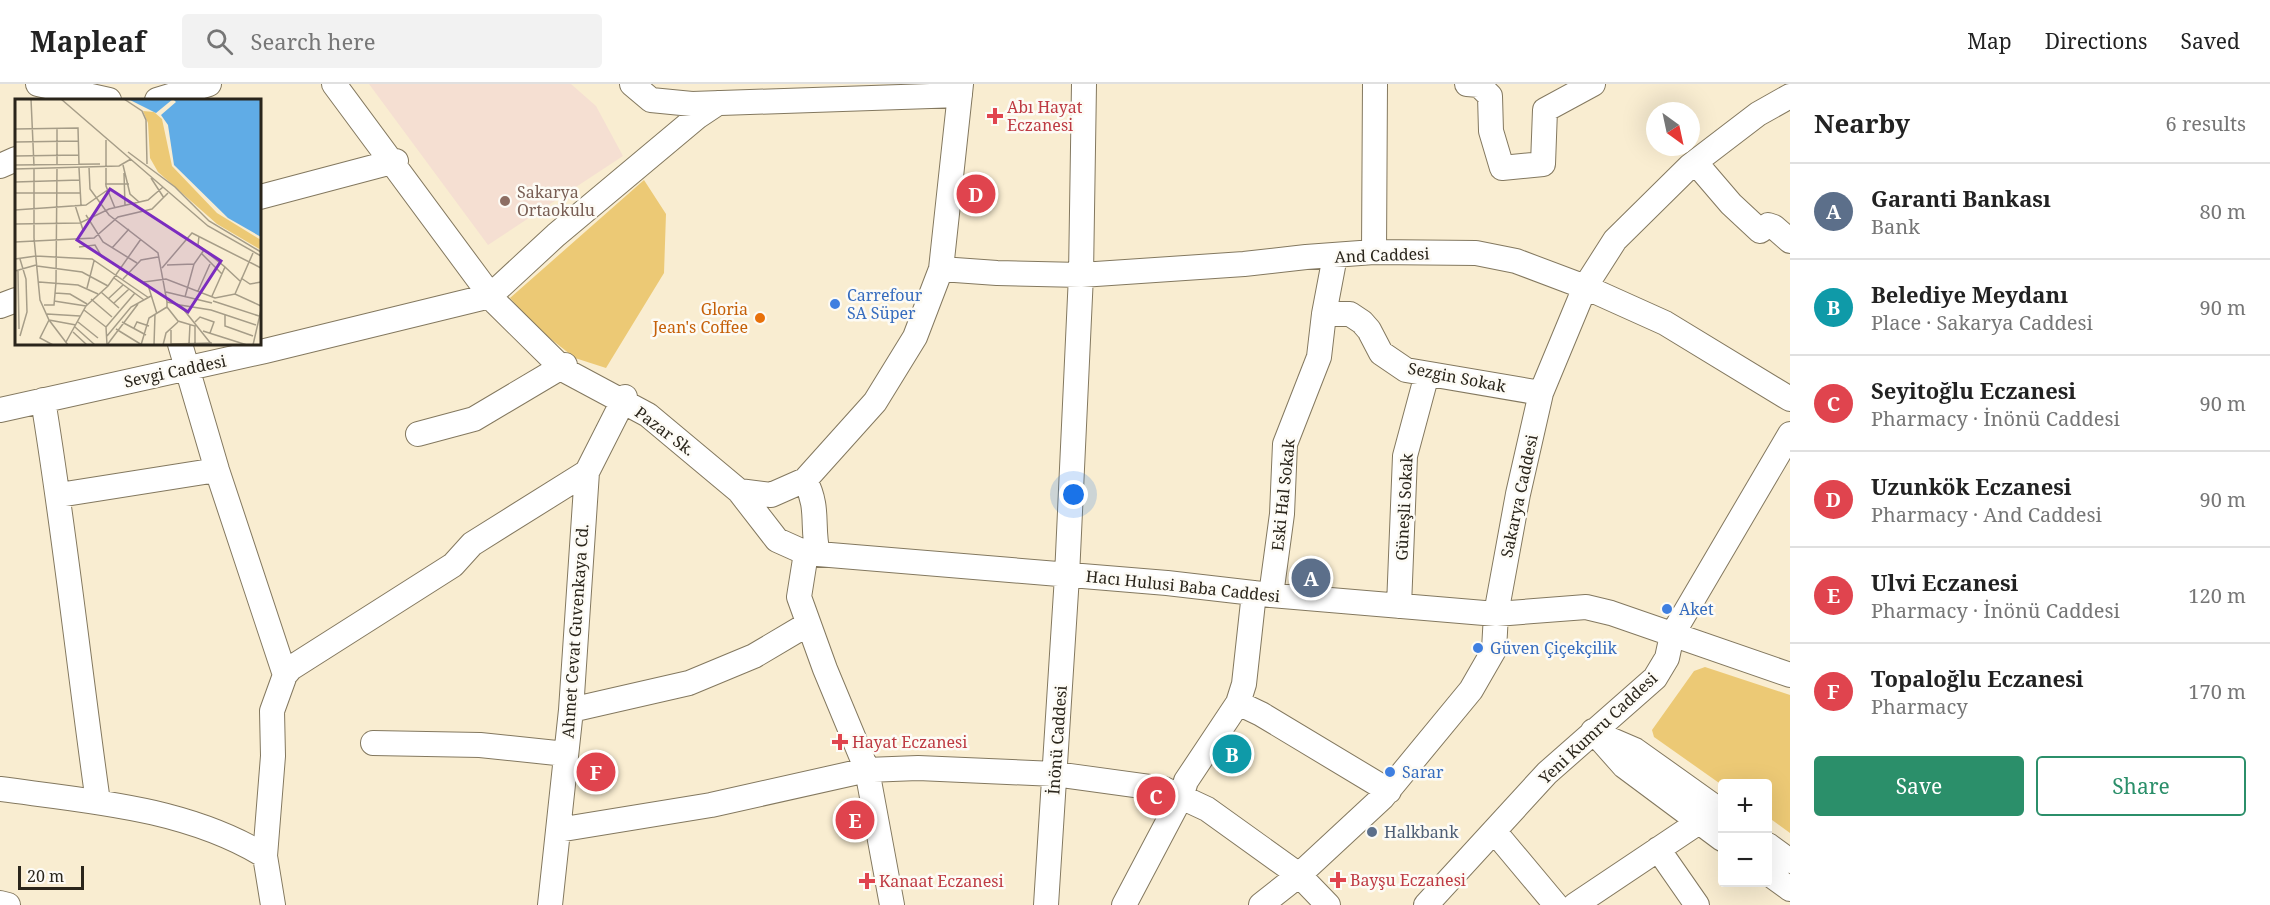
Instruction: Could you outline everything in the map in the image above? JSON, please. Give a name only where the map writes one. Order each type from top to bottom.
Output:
[{"type":"street","points":[[38,84],[105,99]]},
{"type":"street","points":[[161,99],[209,84]]},
{"type":"street","name":"Pazar Sk.","points":[[334,84],[491,295],[563,366],[624,399],[648,415],[743,491],[777,540],[812,553],[1067,576]]},
{"type":"street","points":[[261,197],[393,161],[341,84]]},
{"type":"street","points":[[632,84],[651,100],[692,104],[883,91],[960,90],[941,268],[915,337],[875,402],[805,480],[771,495],[743,491]]},
{"type":"street","name":"İnönü Caddesi","points":[[1046,905],[1067,576],[1081,275],[1084,84]]},
{"type":"street","points":[[1374,252],[1375,84]]},
{"type":"street","points":[[1467,84],[1479,85],[1490,96],[1491,131],[1502,168],[1543,164],[1545,110],[1593,84]]},
{"type":"street","name":"Sakarya Caddesi","points":[[1261,905],[1299,875],[1389,790],[1472,690],[1494,650],[1496,614],[1518,494],[1541,393],[1585,287],[1615,240],[1695,162],[1758,114],[1790,96]]},
{"type":"street","points":[[491,295],[556,235],[697,117],[718,103]]},
{"type":"street","points":[[0,166],[15,159]]},
{"type":"street","points":[[1695,162],[1731,204],[1760,231],[1768,225],[1782,234]]},
{"type":"street","name":"And Caddesi","points":[[941,268],[997,273],[1081,275],[1374,252],[1476,253],[1516,261],[1585,287],[1665,323],[1790,399]]},
{"type":"street","name":"Eski Hal Sokak","points":[[1124,905],[1181,797],[1186,781],[1238,703],[1282,514],[1285,444],[1319,357],[1335,256]]},
{"type":"street","name":"Sevgi Caddesi","points":[[0,410],[188,369],[491,295]]},
{"type":"street","points":[[0,306],[15,300]]},
{"type":"street","name":"Sezgin Sokak","points":[[1324,314],[1350,314],[1362,322],[1381,353],[1406,370],[1541,393]]},
{"type":"street","points":[[180,345],[217,470],[285,675]]},
{"type":"street","points":[[418,434],[474,419],[563,366]]},
{"type":"street","name":"Güneşli Sokak","points":[[1399,606],[1405,456],[1426,374]]},
{"type":"street","name":"Ahmet Cevat Guvenkaya Cd.","points":[[550,905],[571,710],[587,472],[624,399]]},
{"type":"street","points":[[43,400],[59,495],[79,669],[98,802]]},
{"type":"street","name":"Yeni Kumru Caddesi","points":[[1426,905],[1548,773],[1655,678],[1666,658],[1672,635],[1790,434]]},
{"type":"street","points":[[59,495],[217,470]]},
{"type":"street","points":[[273,905],[265,856],[273,756],[272,711],[285,675],[291,668],[453,566],[472,544],[587,472]]},
{"type":"street","points":[[805,480],[814,505],[816,528],[815,544],[799,597],[867,770],[892,905]]},
{"type":"street","name":"Hacı Hulusi Baba Caddesi","points":[[1067,576],[1167,583],[1263,594],[1496,614],[1586,607],[1611,613],[1790,675]]},
{"type":"street","points":[[571,710],[689,683],[754,656],[808,624]]},
{"type":"street","points":[[1238,703],[1261,714],[1389,790]]},
{"type":"street","points":[[1593,732],[1635,750],[1718,809]]},
{"type":"street","points":[[1593,732],[1624,766],[1718,836]]},
{"type":"street","points":[[373,743],[480,745],[566,754]]},
{"type":"street","points":[[558,830],[711,805],[867,770],[918,768],[1055,774],[1164,789],[1208,809],[1299,875],[1328,905]]},
{"type":"street","points":[[0,789],[98,802],[159,814],[226,835],[265,856]]},
{"type":"street","points":[[1575,905],[1699,822]]},
{"type":"street","points":[[1494,831],[1556,905]]},
{"type":"street","points":[[1772,848],[1790,861]]},
{"type":"street","points":[[1658,849],[1696,905]]},
{"type":"street","points":[[0,903],[8,905]]},
{"type":"shaded area","name":"Sakarya Ortaokulu","points":[[369,84],[571,84],[596,106],[623,156],[488,245]]},
{"type":"shaded area","points":[[644,180],[666,214],[664,273],[606,368],[575,358],[538,329],[510,298]]},
{"type":"shaded area","points":[[1705,667],[1790,695],[1790,833],[1772,820],[1772,779],[1718,779],[1718,782],[1654,737],[1652,730],[1694,671]]},
{"type":"place","name":"Abı Hayat Eczanesi","points":[[995,116]]},
{"type":"place","name":"Uzunkök Eczanesi","points":[[976,194]]},
{"type":"place","name":"Sakarya Ortaokulu","points":[[505,201]]},
{"type":"place","name":"Carrefour SA Süper","points":[[835,304]]},
{"type":"place","name":"Gloria Jean's Coffee","points":[[760,318]]},
{"type":"place","name":"Garanti Bankası","points":[[1311,578]]},
{"type":"place","name":"Aket","points":[[1667,609]]},
{"type":"place","name":"Güven Çiçekçilik","points":[[1478,648]]},
{"type":"place","name":"Hayat Eczanesi","points":[[840,742]]},
{"type":"place","name":"Belediye Meydanı","points":[[1232,754]]},
{"type":"place","name":"Topaloğlu Eczanesi","points":[[596,772]]},
{"type":"place","name":"Sarar","points":[[1390,772]]},
{"type":"place","name":"Seyitoğlu Eczanesi","points":[[1156,796]]},
{"type":"place","name":"Ulvi Eczanesi","points":[[855,820]]},
{"type":"place","name":"Halkbank","points":[[1372,832]]},
{"type":"place","name":"Bayşu Eczanesi","points":[[1338,880]]},
{"type":"place","name":"Kanaat Eczanesi","points":[[867,881]]}]
